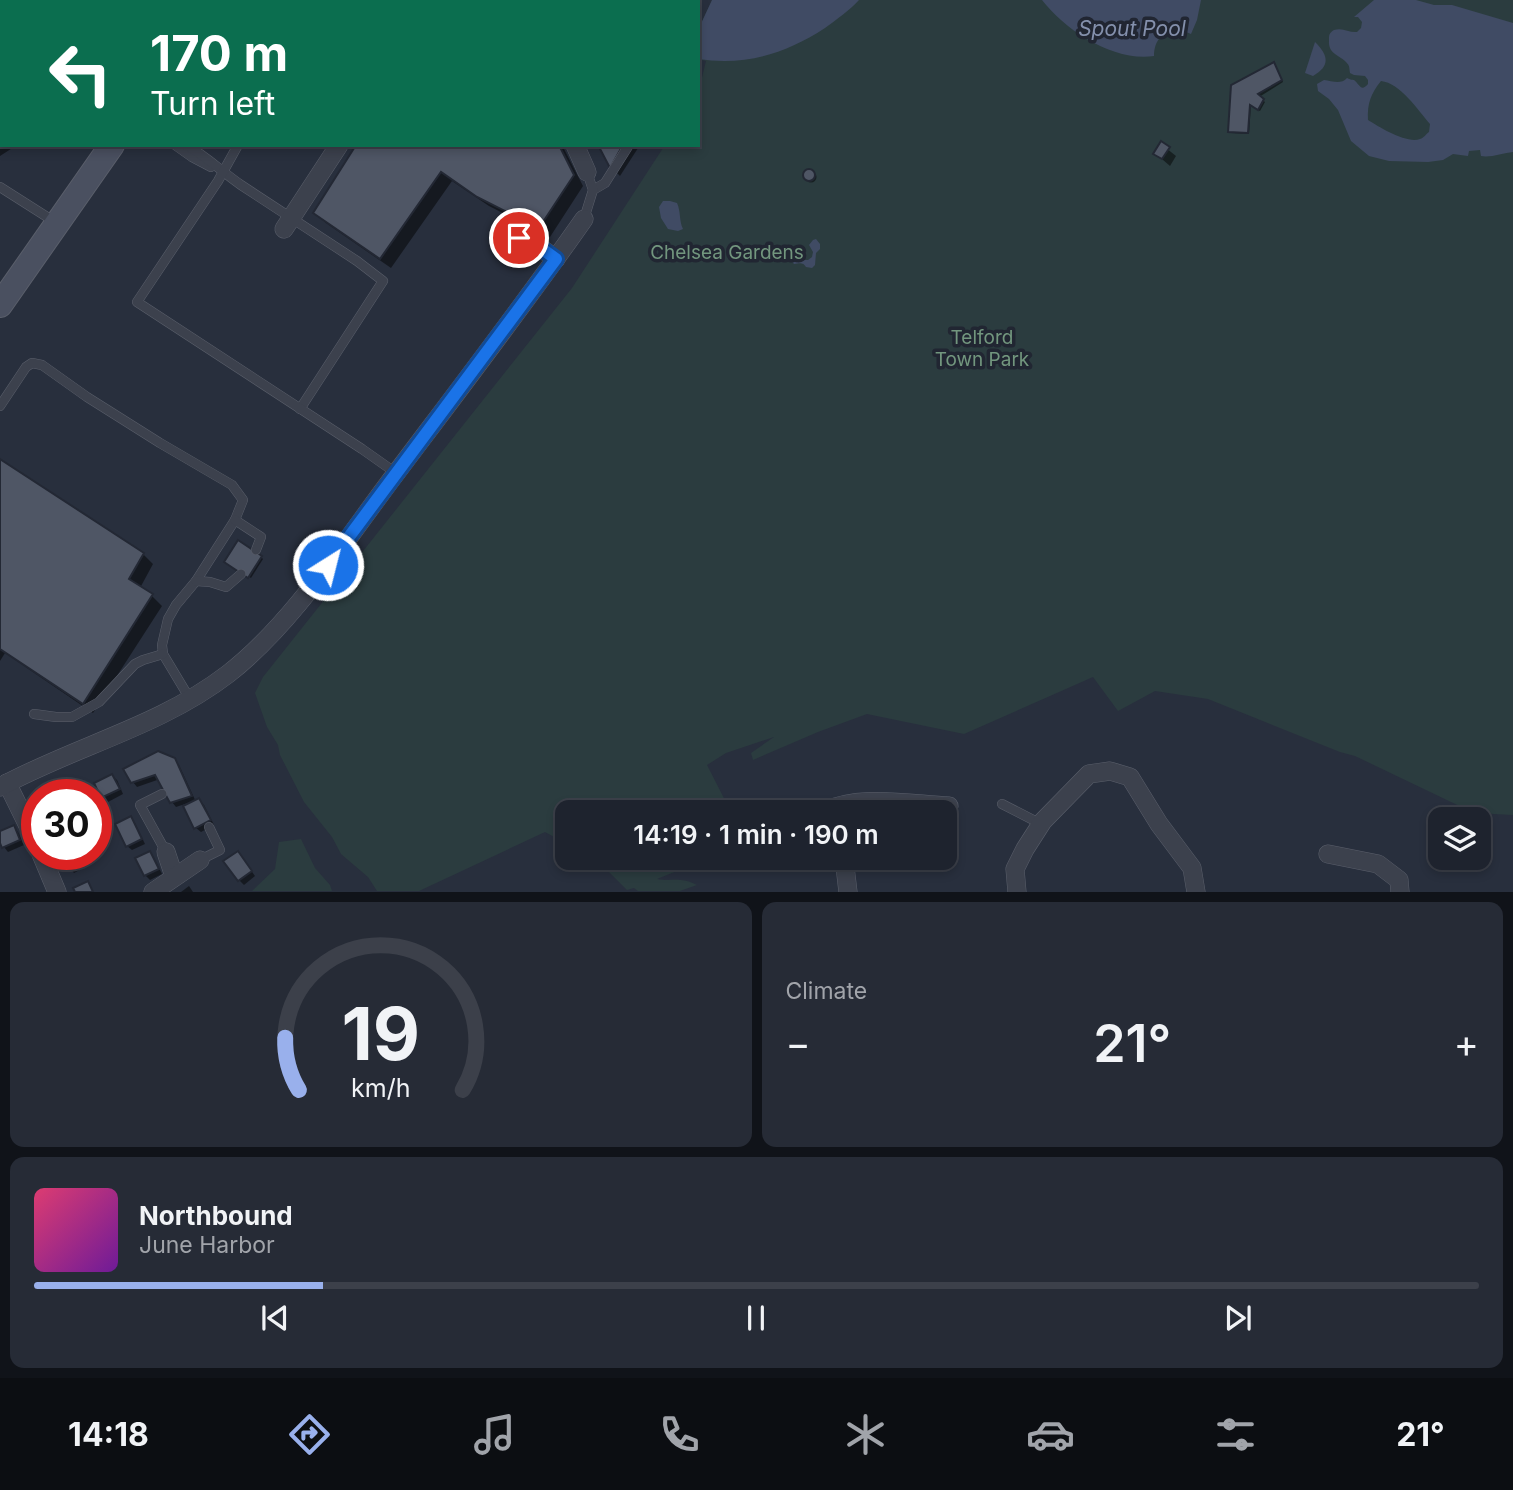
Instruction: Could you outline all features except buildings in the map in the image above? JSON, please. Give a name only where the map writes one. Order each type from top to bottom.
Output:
[{"type":"street","points":[[3,296],[110,147]]},
{"type":"street","points":[[288,223],[338,147]]},
{"type":"street","points":[[576,147],[587,172]]},
{"type":"street","points":[[21,801],[4,785],[156,719],[228,674],[252,653],[315,583],[584,219]]},
{"type":"street","points":[[538,246],[556,259]]},
{"type":"street","points":[[1017,891],[1016,869],[1041,824],[1090,774],[1110,771],[1130,777],[1159,824],[1192,868],[1196,891]]},
{"type":"street","points":[[166,852],[174,876]]},
{"type":"street","points":[[1328,854],[1378,864],[1399,880],[1400,891]]},
{"type":"street","points":[[153,891],[200,860]]},
{"type":"street","points":[[48,870],[57,891]]},
{"type":"street","points":[[845,870],[848,891]]},
{"type":"lane","points":[[178,147],[222,172]]},
{"type":"lane","points":[[189,147],[288,223],[357,261],[383,281],[300,409]]},
{"type":"lane","points":[[237,147],[218,181],[137,302],[396,473]]},
{"type":"lane","points":[[593,190],[605,183],[628,147]]},
{"type":"lane","points":[[584,219],[593,190],[587,172]]},
{"type":"lane","points":[[0,187],[56,223]]},
{"type":"lane","points":[[519,238],[530,240],[538,246]]},
{"type":"lane","points":[[0,406],[26,367],[32,363],[42,365],[87,397],[232,485],[243,500],[235,520],[168,620],[162,645],[163,654],[190,699]]},
{"type":"lane","points":[[235,520],[261,537],[256,550]]},
{"type":"lane","points":[[196,581],[226,587],[241,575]]},
{"type":"lane","points":[[34,713],[56,718],[72,717],[99,702],[135,664],[163,654]]},
{"type":"lane","points":[[162,793],[140,805],[166,852]]},
{"type":"lane","points":[[1002,804],[1041,824]]},
{"type":"lane","points":[[200,860],[220,850],[209,827]]},
{"type":"green space","name":"Telford Town Park","points":[[712,0],[1513,0],[1513,815],[1491,814],[1491,807],[1461,807],[1355,756],[1208,699],[1155,691],[1118,711],[1093,677],[964,734],[867,714],[753,760],[751,753],[774,737],[726,753],[707,765],[725,800],[555,800],[555,837],[545,832],[419,891],[377,891],[368,877],[341,854],[332,837],[304,802],[267,727],[255,693],[263,677],[572,288],[664,147],[700,147],[700,86],[706,61],[700,60],[700,26]]},
{"type":"green space","points":[[301,839],[315,868],[332,891],[252,891],[275,869],[279,842]]},
{"type":"green space","points":[[607,870],[679,870],[657,879],[681,880],[697,885],[680,891],[638,891],[634,888],[627,890]]},
{"type":"water","points":[[712,0],[859,0],[810,37],[780,51],[749,59],[700,59],[700,26]]},
{"type":"water","name":"Spout Pool","points":[[1042,0],[1201,0],[1191,34],[1184,31],[1165,33],[1157,42],[1154,56],[1139,57],[1107,49],[1092,42],[1064,23]]},
{"type":"water","points":[[1374,0],[1416,0],[1434,5],[1452,5],[1513,23],[1513,152],[1481,156],[1480,150],[1469,151],[1468,156],[1453,154],[1443,160],[1428,162],[1389,161],[1369,156],[1351,141],[1338,110],[1318,91],[1317,84],[1324,80],[1339,82],[1347,78],[1354,80],[1362,88],[1368,84],[1365,76],[1350,73],[1348,65],[1329,45],[1330,34],[1334,30],[1357,32],[1361,28],[1362,22],[1358,17],[1354,17]],"holes":[[[1381,81],[1408,98],[1430,124],[1429,132],[1423,138],[1414,140],[1401,137],[1368,120],[1370,99]]]},
{"type":"water","points":[[1315,42],[1326,60],[1325,65],[1313,76],[1305,73]]},
{"type":"water","points":[[663,201],[677,203],[683,229],[668,229],[661,218],[659,207]]},
{"type":"water","points":[[816,239],[820,249],[816,253],[815,265],[812,268],[801,263],[794,264],[790,259],[791,254],[796,251],[804,260],[812,257],[813,252],[809,245]]},
{"type":"route","points":[[328,565],[556,259],[530,240],[519,238]]},
{"type":"park label","name":"Chelsea Gardens","points":[[727,252]]}]
